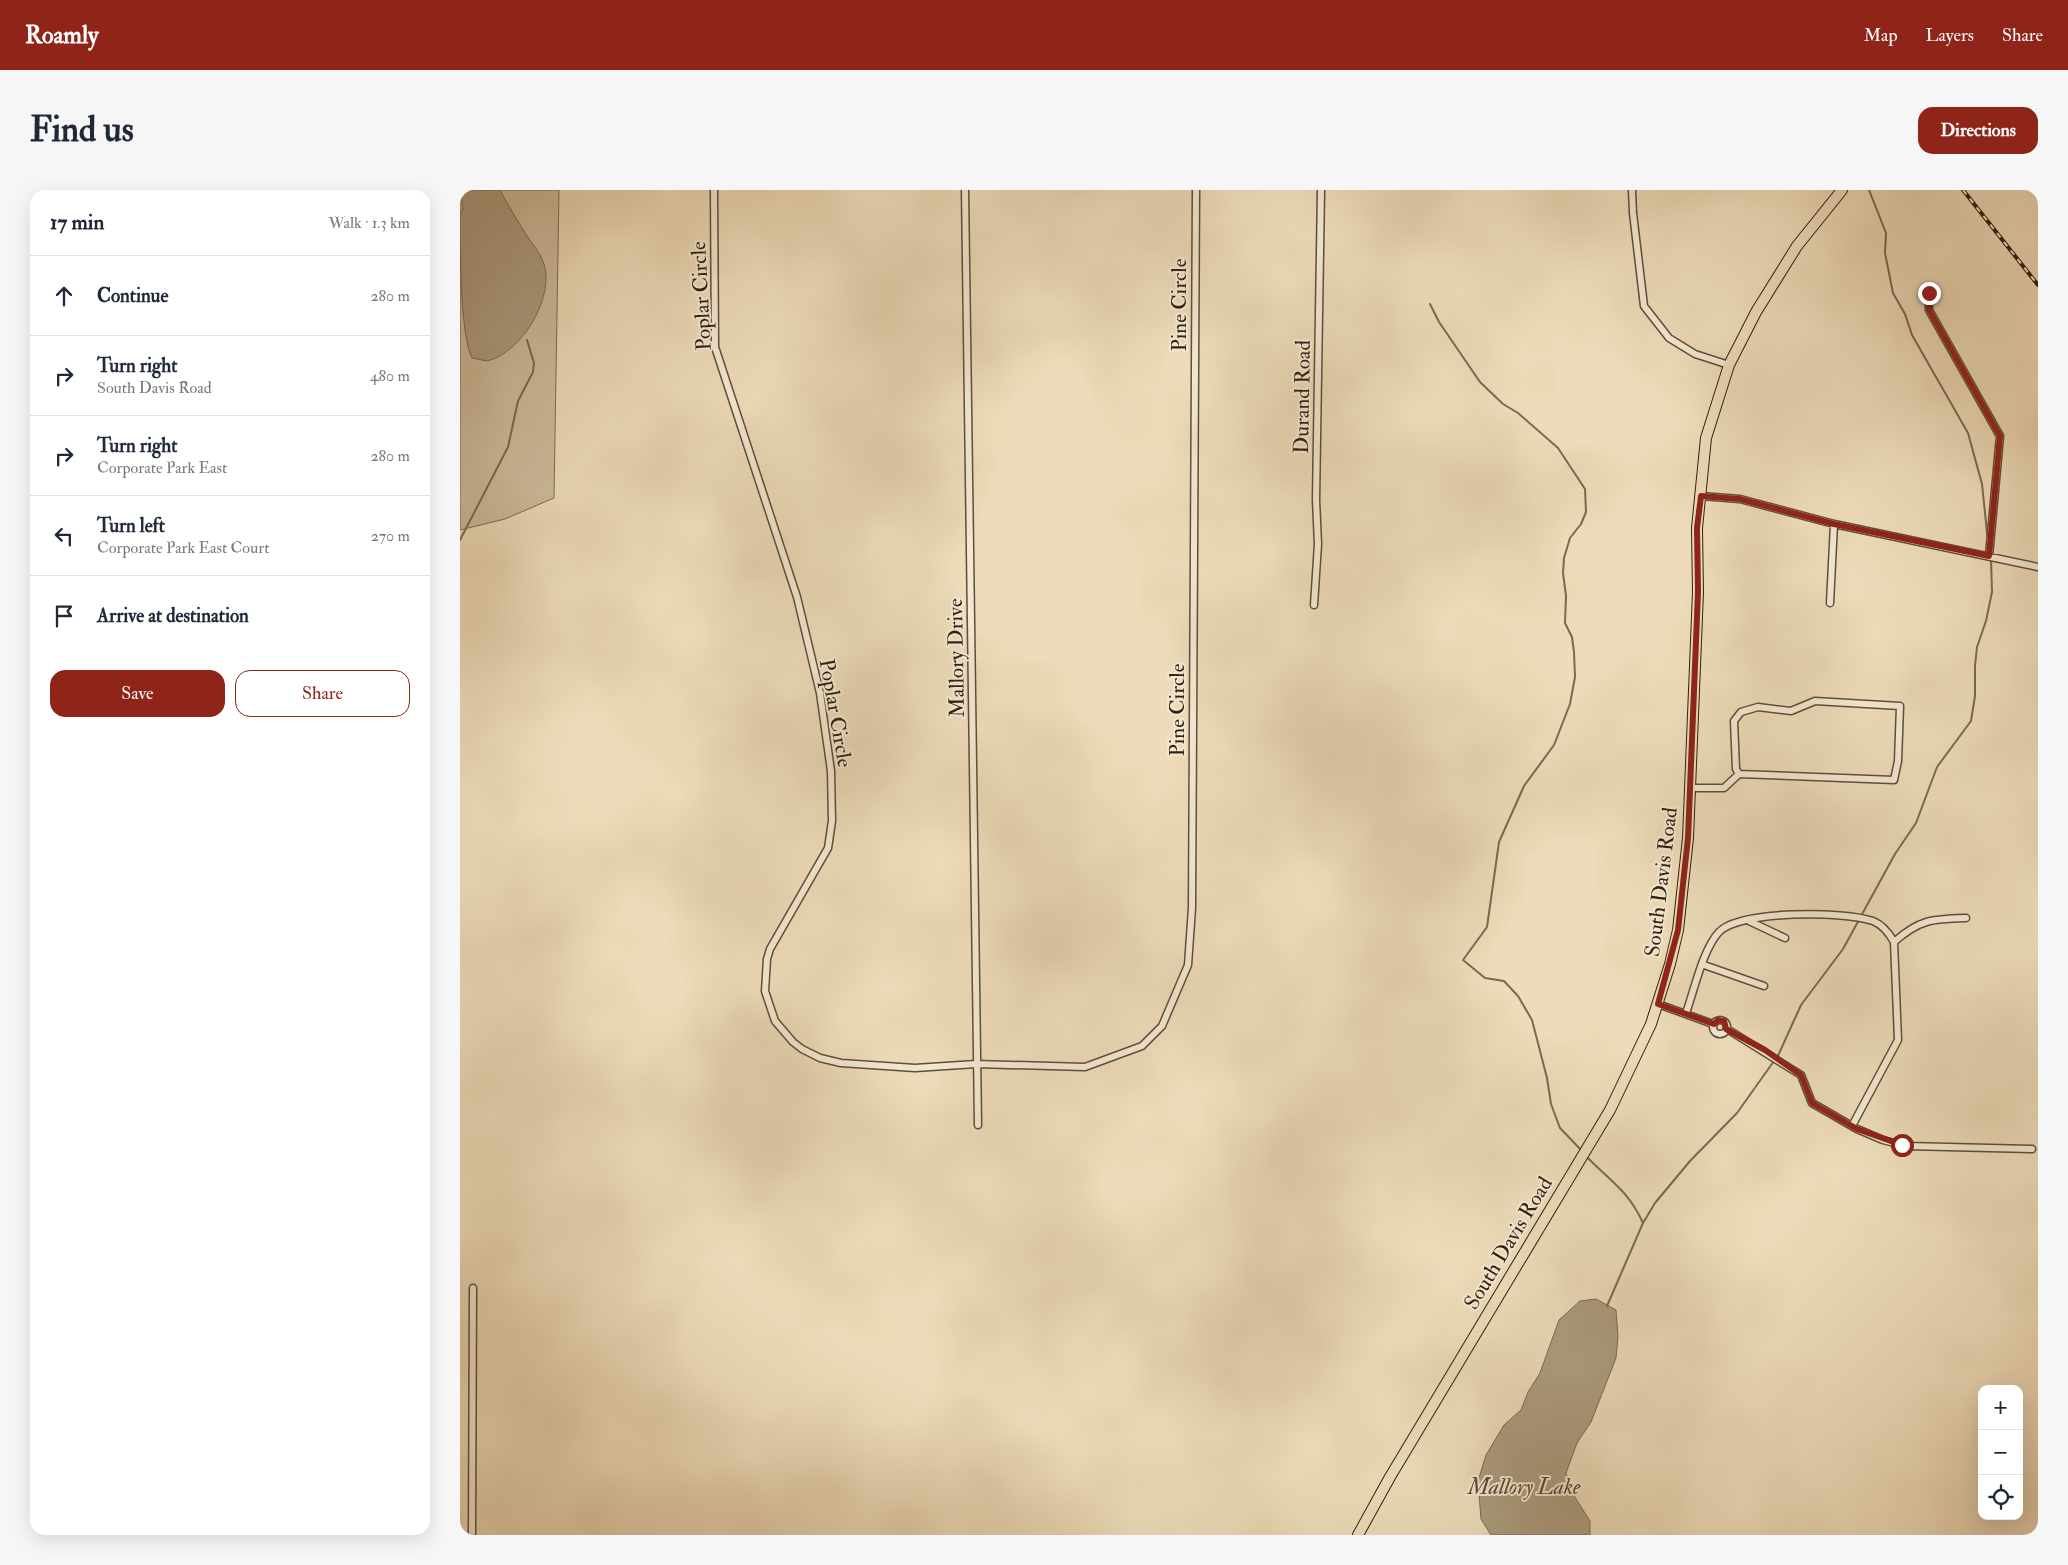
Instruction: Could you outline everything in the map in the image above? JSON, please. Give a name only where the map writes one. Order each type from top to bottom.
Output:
[{"type":"main road","name":"South Davis Road","points":[[1358,1535],[1390,1477],[1610,1110],[1639,1053],[1658,1004],[1678,930],[1688,838],[1698,592],[1697,528],[1706,438],[1729,365],[1756,312],[1797,246],[1842,190]]},
{"type":"street","name":"Poplar Circle","points":[[714,190],[715,346],[797,597],[820,693],[831,771],[832,821],[828,848],[770,949],[764,980],[767,1001],[781,1030],[802,1049],[820,1058],[841,1063],[915,1068],[976,1064]]},
{"type":"street","name":"Mallory Drive","points":[[966,190],[978,1125]]},
{"type":"street","name":"Pine Circle","points":[[976,1064],[1085,1066],[1142,1046],[1162,1026],[1188,965],[1192,908],[1196,190]]},
{"type":"street","name":"Durand Road","points":[[1314,605],[1318,544],[1316,500],[1322,190]]},
{"type":"street","points":[[1632,190],[1644,306],[1668,338],[1695,354],[1729,365]]},
{"type":"street","points":[[1929,293],[1929,310],[2000,436],[1989,556]]},
{"type":"street","points":[[1701,496],[1740,499],[1834,524],[2038,566]]},
{"type":"street","points":[[1830,604],[1834,524]]},
{"type":"street","points":[[1690,788],[1724,788],[1739,774],[1894,780],[1898,760],[1900,706],[1815,701],[1791,711],[1758,707],[1741,712],[1734,722],[1736,769],[1739,774]]},
{"type":"street","points":[[1686,1014],[1709,950],[1720,932],[1732,924],[1789,915],[1854,917],[1874,922],[1887,930],[1894,942],[1898,1040],[1852,1126]]},
{"type":"street","points":[[1894,942],[1909,929],[1934,919],[1966,918]]},
{"type":"street","points":[[1749,921],[1785,938]]},
{"type":"street","points":[[1704,965],[1764,986]]},
{"type":"street","points":[[1658,1004],[1714,1024],[1721,1020],[1726,1024],[1726,1029],[1765,1050],[1801,1075],[1812,1103],[1852,1126],[1883,1140],[1906,1146],[2032,1149]]},
{"type":"street","points":[[472,1535],[473,1288]]},
{"type":"shaded area","points":[[460,190],[559,190],[554,498],[505,519],[460,530]]},
{"type":"water","points":[[460,190],[500,190],[541,256],[546,273],[541,305],[534,320],[513,347],[500,356],[487,361],[472,358],[465,330],[460,247],[460,215],[463,208]]},
{"type":"water","name":"Mallory Lake","points":[[1596,1299],[1616,1310],[1618,1336],[1616,1358],[1591,1422],[1577,1443],[1566,1473],[1571,1491],[1590,1521],[1590,1535],[1491,1535],[1481,1519],[1478,1481],[1486,1455],[1504,1425],[1521,1410],[1528,1392],[1540,1373],[1559,1320],[1580,1301]]},
{"type":"waterway","points":[[1869,190],[1886,233],[1885,253],[1893,293],[1905,314],[1912,335],[1968,433],[1982,484],[1988,542]]},
{"type":"waterway","points":[[1430,304],[1439,322],[1480,382],[1503,404],[1518,413],[1558,448],[1585,489],[1586,512],[1581,524],[1570,538],[1564,558],[1565,623],[1572,637],[1574,652],[1575,677],[1570,704],[1554,745],[1524,786],[1499,842],[1487,927],[1463,960],[1485,978],[1504,981],[1518,996],[1532,1020],[1547,1078],[1551,1104],[1560,1128],[1582,1151]]},
{"type":"waterway","points":[[460,540],[508,447],[518,401],[533,372],[534,363],[527,340]]},
{"type":"waterway","points":[[1777,1058],[1801,1005],[1843,949],[1895,854],[1916,823],[1937,767],[1971,721],[1975,696],[1977,647],[1986,621],[1992,592],[1991,559]]},
{"type":"waterway","points":[[1607,1306],[1643,1223],[1655,1203],[1690,1161],[1737,1113],[1774,1061]]},
{"type":"waterway","points":[[1587,1157],[1625,1194],[1643,1223]]},
{"type":"railway","points":[[1963,190],[2038,285]]},
{"type":"route","points":[[1902,1145],[1883,1140],[1857,1129],[1812,1103],[1801,1075],[1765,1050],[1726,1029],[1724,1021],[1718,1020],[1714,1024],[1658,1004],[1678,930],[1688,838],[1698,592],[1697,528],[1701,496],[1740,499],[1834,524],[1989,556],[2000,436],[1929,310],[1929,293]]}]
